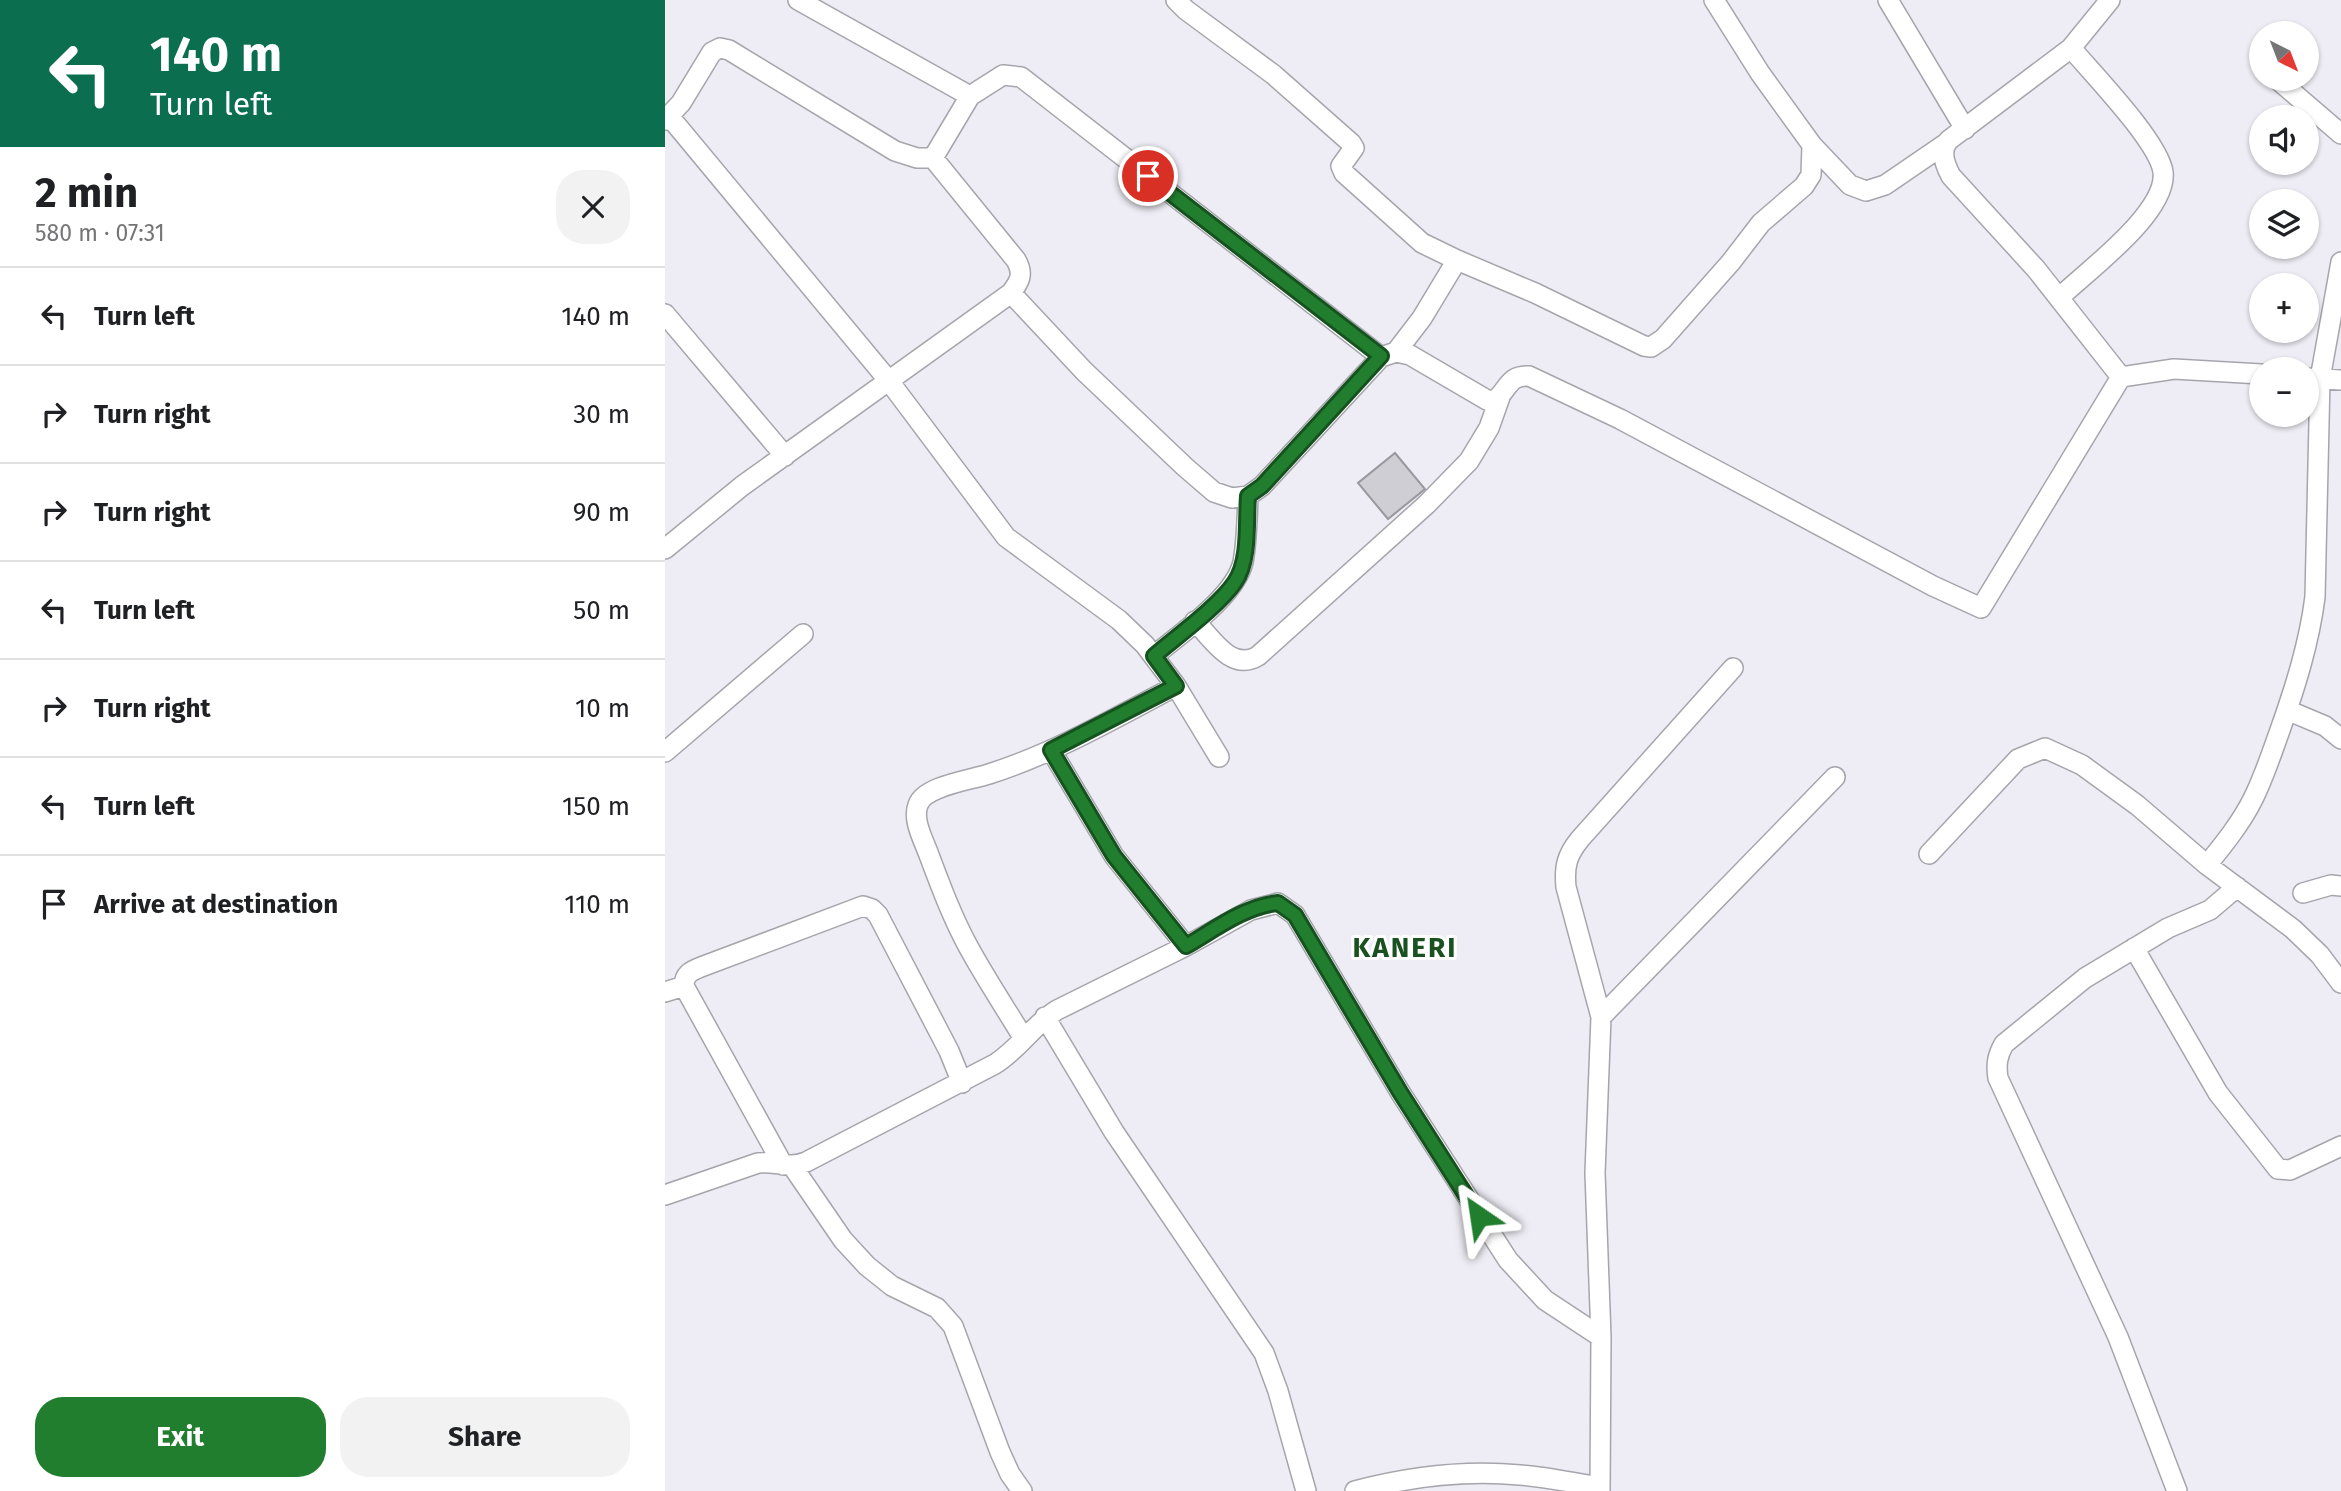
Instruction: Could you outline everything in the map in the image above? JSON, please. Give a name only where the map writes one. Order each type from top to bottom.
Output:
[{"type":"street","points":[[798,0],[970,96]]},
{"type":"street","points":[[1176,0],[1274,75],[1351,143],[1352,151],[1341,166],[1344,173],[1422,243],[1535,293],[1644,346],[1657,344],[1731,262],[1761,223],[1804,186],[1811,175],[1812,145]]},
{"type":"street","points":[[1714,0],[1760,74],[1812,145],[1850,184],[1865,191],[1885,185],[1945,144],[2071,48],[2110,0]]},
{"type":"street","points":[[1888,0],[1965,129]]},
{"type":"street","points":[[933,158],[917,158],[895,150],[729,50],[720,48],[712,52],[681,103],[667,118],[889,381],[1006,537],[1119,620],[1154,656],[1176,686],[1219,757]]},
{"type":"street","points":[[2060,297],[2141,223],[2162,188],[2163,173],[2151,144],[2071,48]]},
{"type":"street","points":[[933,158],[970,96],[1003,75],[1021,77],[1388,354],[1410,355],[1487,400],[1494,401],[1500,397]]},
{"type":"street","points":[[2291,91],[2341,134]]},
{"type":"street","points":[[1945,144],[1944,163],[1951,176],[2060,297],[2121,377]]},
{"type":"street","points":[[668,539],[1011,293],[1020,281],[1021,269],[933,158]]},
{"type":"street","points":[[1011,293],[1084,370],[1185,467],[1214,492],[1232,498],[1248,496],[1262,486],[1388,354],[1422,318],[1457,260]]},
{"type":"street","points":[[2318,357],[2341,262]]},
{"type":"street","points":[[665,314],[785,456]]},
{"type":"street","points":[[2121,377],[2174,369],[2249,373]]},
{"type":"street","points":[[1195,621],[1225,653],[1238,662],[1249,661],[1258,656],[1427,504],[1469,461],[1489,428],[1500,397],[1509,383],[1518,376],[1529,376],[1620,419],[1921,580],[1980,608],[2121,377]]},
{"type":"street","points":[[2319,379],[2341,380]]},
{"type":"street","points":[[2207,865],[2234,831],[2253,800],[2287,710],[2311,628],[2315,597],[2313,427]]},
{"type":"street","points":[[1154,656],[1235,582],[1243,562],[1248,496]]},
{"type":"street","points":[[665,752],[803,634]]},
{"type":"street","points":[[1355,1491],[1387,1482],[1473,1474],[1520,1475],[1600,1489],[1601,1337],[1594,1173],[1601,1017],[1564,871],[1566,859],[1580,839],[1733,668]]},
{"type":"street","points":[[1024,1039],[968,947],[942,889],[916,816],[918,804],[923,796],[938,789],[988,775],[1051,750],[1176,686]]},
{"type":"street","points":[[2287,710],[2325,726],[2341,739]]},
{"type":"street","points":[[1929,854],[2018,759],[2045,748],[2082,765],[2111,784],[2207,865],[2293,929],[2341,982]]},
{"type":"street","points":[[1051,750],[1114,856],[1186,946]]},
{"type":"street","points":[[1601,1017],[1835,778]]},
{"type":"street","points":[[2303,894],[2331,885],[2341,886]]},
{"type":"street","points":[[2177,1491],[2118,1336],[1998,1078],[1996,1067],[1998,1054],[2004,1044],[2085,978],[2168,928],[2210,910],[2237,887]]},
{"type":"street","points":[[665,1195],[758,1163],[772,1162],[788,1166],[962,1083],[1009,1055],[1045,1017],[1186,946],[1251,909],[1278,903],[1295,915],[1400,1092],[1508,1260],[1545,1300],[1601,1337]]},
{"type":"street","points":[[962,1083],[935,1024],[872,909],[863,906],[701,967],[689,972],[684,978],[684,986],[788,1166],[843,1240],[867,1266],[893,1286],[937,1308],[953,1326],[1000,1452],[1022,1491]]},
{"type":"street","points":[[2134,948],[2218,1093],[2278,1169],[2290,1170],[2341,1146]]},
{"type":"street","points":[[665,992],[684,986]]},
{"type":"street","points":[[1045,1017],[1114,1132],[1264,1353],[1278,1391],[1306,1491]]},
{"type":"building","points":[[1395,453],[1425,489],[1388,519],[1358,483]]},
{"type":"district","name":"KANERI","points":[[1405,947]]},
{"type":"route","points":[[1148,176],[1381,356],[1262,486],[1248,496],[1243,562],[1235,582],[1154,656],[1176,686],[1051,750],[1114,856],[1186,946],[1251,909],[1267,904],[1278,903],[1295,915],[1400,1092],[1479,1216]]}]
